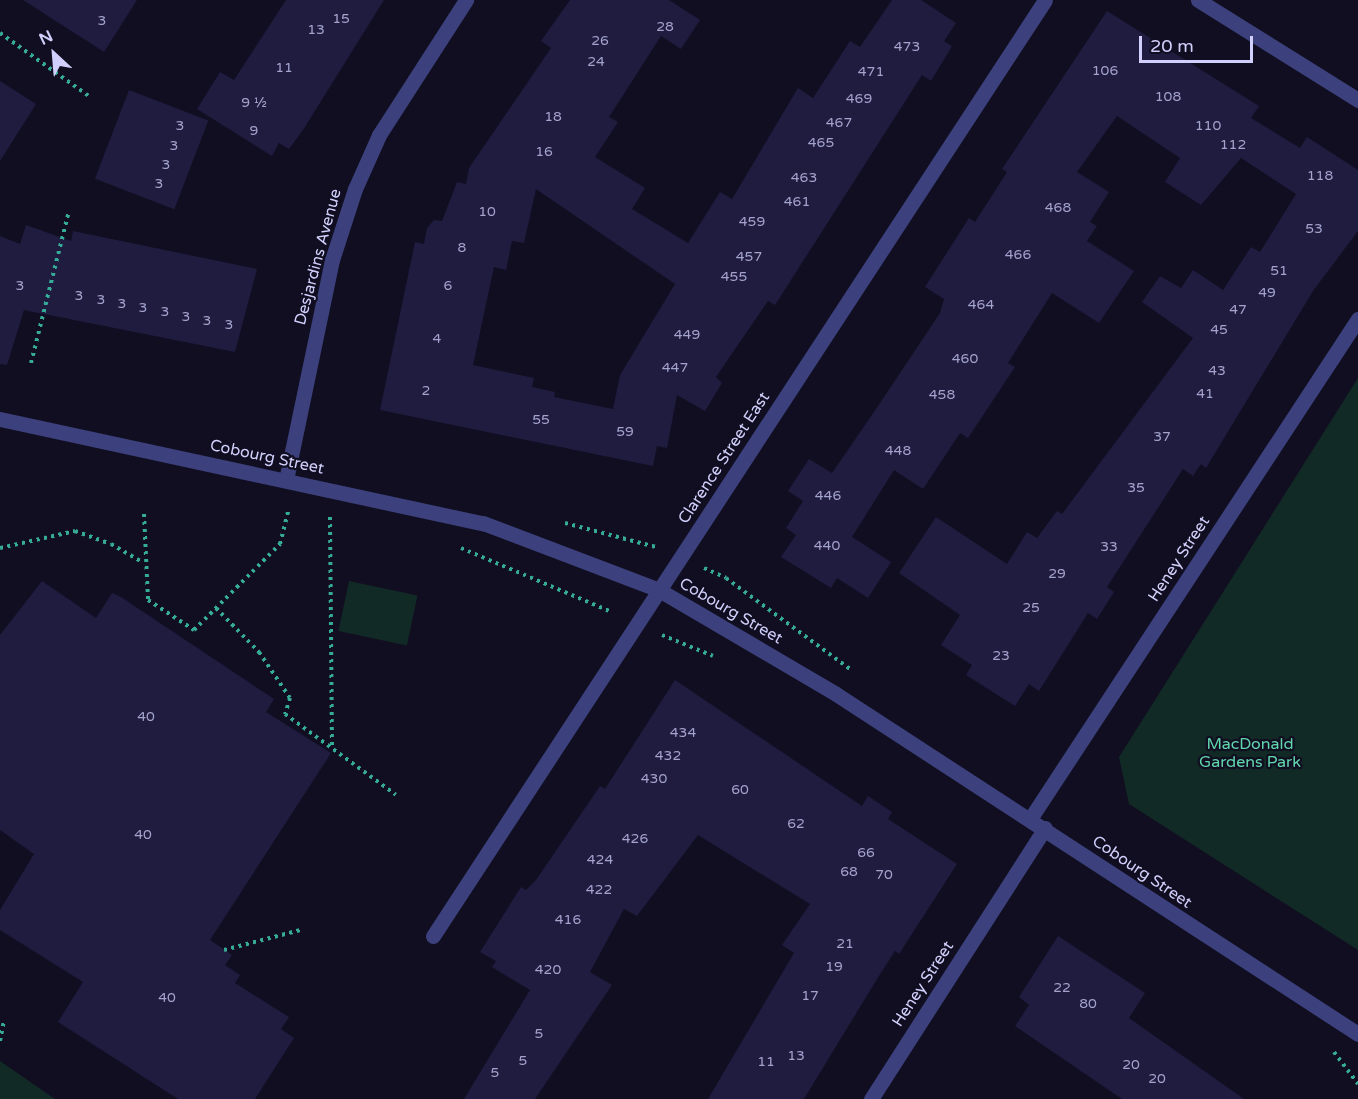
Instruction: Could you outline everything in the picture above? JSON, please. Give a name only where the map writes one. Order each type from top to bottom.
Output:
[{"type":"street","name":"Desjardins Avenue","points":[[290,481],[332,260],[355,189],[379,135],[466,0]]},
{"type":"street","name":"Clarence Street East","points":[[433,936],[1045,0]]},
{"type":"street","points":[[1198,0],[1358,100]]},
{"type":"street","name":"Heney Street","points":[[1030,819],[1358,319]]},
{"type":"street","name":"Cobourg Street","points":[[0,419],[333,489],[503,529],[659,590],[703,611],[1045,828],[1358,1034]]},
{"type":"street","name":"Heney Street","points":[[872,1099],[1045,828]]},
{"type":"path","points":[[0,33],[90,97]]},
{"type":"path","points":[[31,363],[69,211]]},
{"type":"path","points":[[144,514],[142,563],[148,600],[194,630],[280,544],[290,481]]},
{"type":"path","points":[[332,747],[326,552],[333,489]]},
{"type":"path","points":[[0,548],[75,531],[111,544],[142,563]]},
{"type":"path","points":[[453,542],[478,558],[638,622],[721,659]]},
{"type":"path","points":[[216,608],[259,652],[290,698],[285,714],[396,795]]},
{"type":"path","points":[[224,950],[300,930]]},
{"type":"path","points":[[0,1041],[3,1021]]},
{"type":"green space","name":"MacDonald Gardens Park","points":[[1358,378],[1358,950],[1129,804],[1119,757]]},
{"type":"green space","points":[[349,581],[417,596],[407,645],[338,631]]},
{"type":"green space","points":[[0,1061],[55,1099],[0,1099]]},
{"type":"building","points":[[23,0],[137,0],[104,52]]},
{"type":"building","points":[[286,0],[384,0],[303,130],[289,149],[279,143],[272,156],[197,109],[220,72],[234,80]]},
{"type":"building","points":[[570,0],[669,0],[700,20],[681,49],[661,36],[609,117],[618,122],[595,157],[645,188],[632,209],[688,243],[720,192],[732,199],[798,88],[813,98],[850,41],[860,47],[892,0],[921,0],[956,23],[944,41],[952,46],[931,81],[922,75],[775,305],[768,301],[716,377],[722,383],[705,411],[677,395],[667,448],[657,446],[653,466],[380,410],[415,242],[424,244],[427,228],[434,220],[442,221],[457,182],[466,184],[469,168],[551,48],[541,41]],"holes":[[[536,189],[675,284],[620,375],[613,409],[554,397],[555,392],[532,387],[534,378],[473,365],[494,267],[506,270],[512,241],[524,243]]]},
{"type":"building","points":[[1107,11],[1259,106],[1251,118],[1300,148],[1307,137],[1358,170],[1358,231],[1313,291],[1206,468],[1201,464],[1193,476],[1183,469],[1107,587],[1114,592],[1097,619],[1088,613],[1039,691],[1029,684],[1015,706],[966,675],[972,665],[941,645],[960,615],[899,573],[936,517],[1007,564],[1027,532],[1037,538],[1057,511],[1062,514],[1193,338],[1142,302],[1160,276],[1181,288],[1193,270],[1223,290],[1251,247],[1260,252],[1296,194],[1241,158],[1201,205],[1165,182],[1180,158],[1117,116],[1077,172],[1109,192],[1090,222],[1097,226],[1087,241],[1134,271],[1099,323],[1052,293],[1008,363],[1015,367],[968,438],[960,433],[923,489],[894,470],[852,537],[891,562],[868,598],[837,578],[831,588],[781,557],[796,535],[786,528],[803,501],[788,491],[809,459],[832,473],[940,313],[944,299],[925,287],[969,218],[975,222],[1007,172],[1002,169]]},
{"type":"building","points":[[0,81],[36,104],[0,161]]},
{"type":"building","points":[[129,90],[208,120],[174,209],[95,179]]},
{"type":"building","points":[[26,225],[71,241],[73,231],[257,269],[235,352],[24,310],[7,365],[0,364],[0,236],[20,244]]},
{"type":"building","points":[[42,581],[96,618],[112,593],[121,597],[274,699],[266,712],[331,753],[210,940],[232,955],[225,965],[240,975],[235,983],[289,1017],[281,1029],[294,1038],[255,1099],[178,1099],[58,1022],[83,982],[0,930],[0,910],[34,854],[0,830],[0,635]]},
{"type":"building","points":[[675,680],[862,806],[868,796],[892,812],[888,819],[957,864],[899,954],[895,951],[804,1099],[708,1099],[794,953],[782,945],[810,904],[698,835],[637,916],[624,909],[590,972],[612,985],[535,1099],[464,1099],[530,990],[492,967],[496,961],[480,952],[521,887],[526,890],[536,880],[600,786],[605,789]]},
{"type":"building","points":[[1058,936],[1145,993],[1129,1018],[1244,1099],[1122,1099],[1015,1026],[1029,1005],[1019,997]]}]
